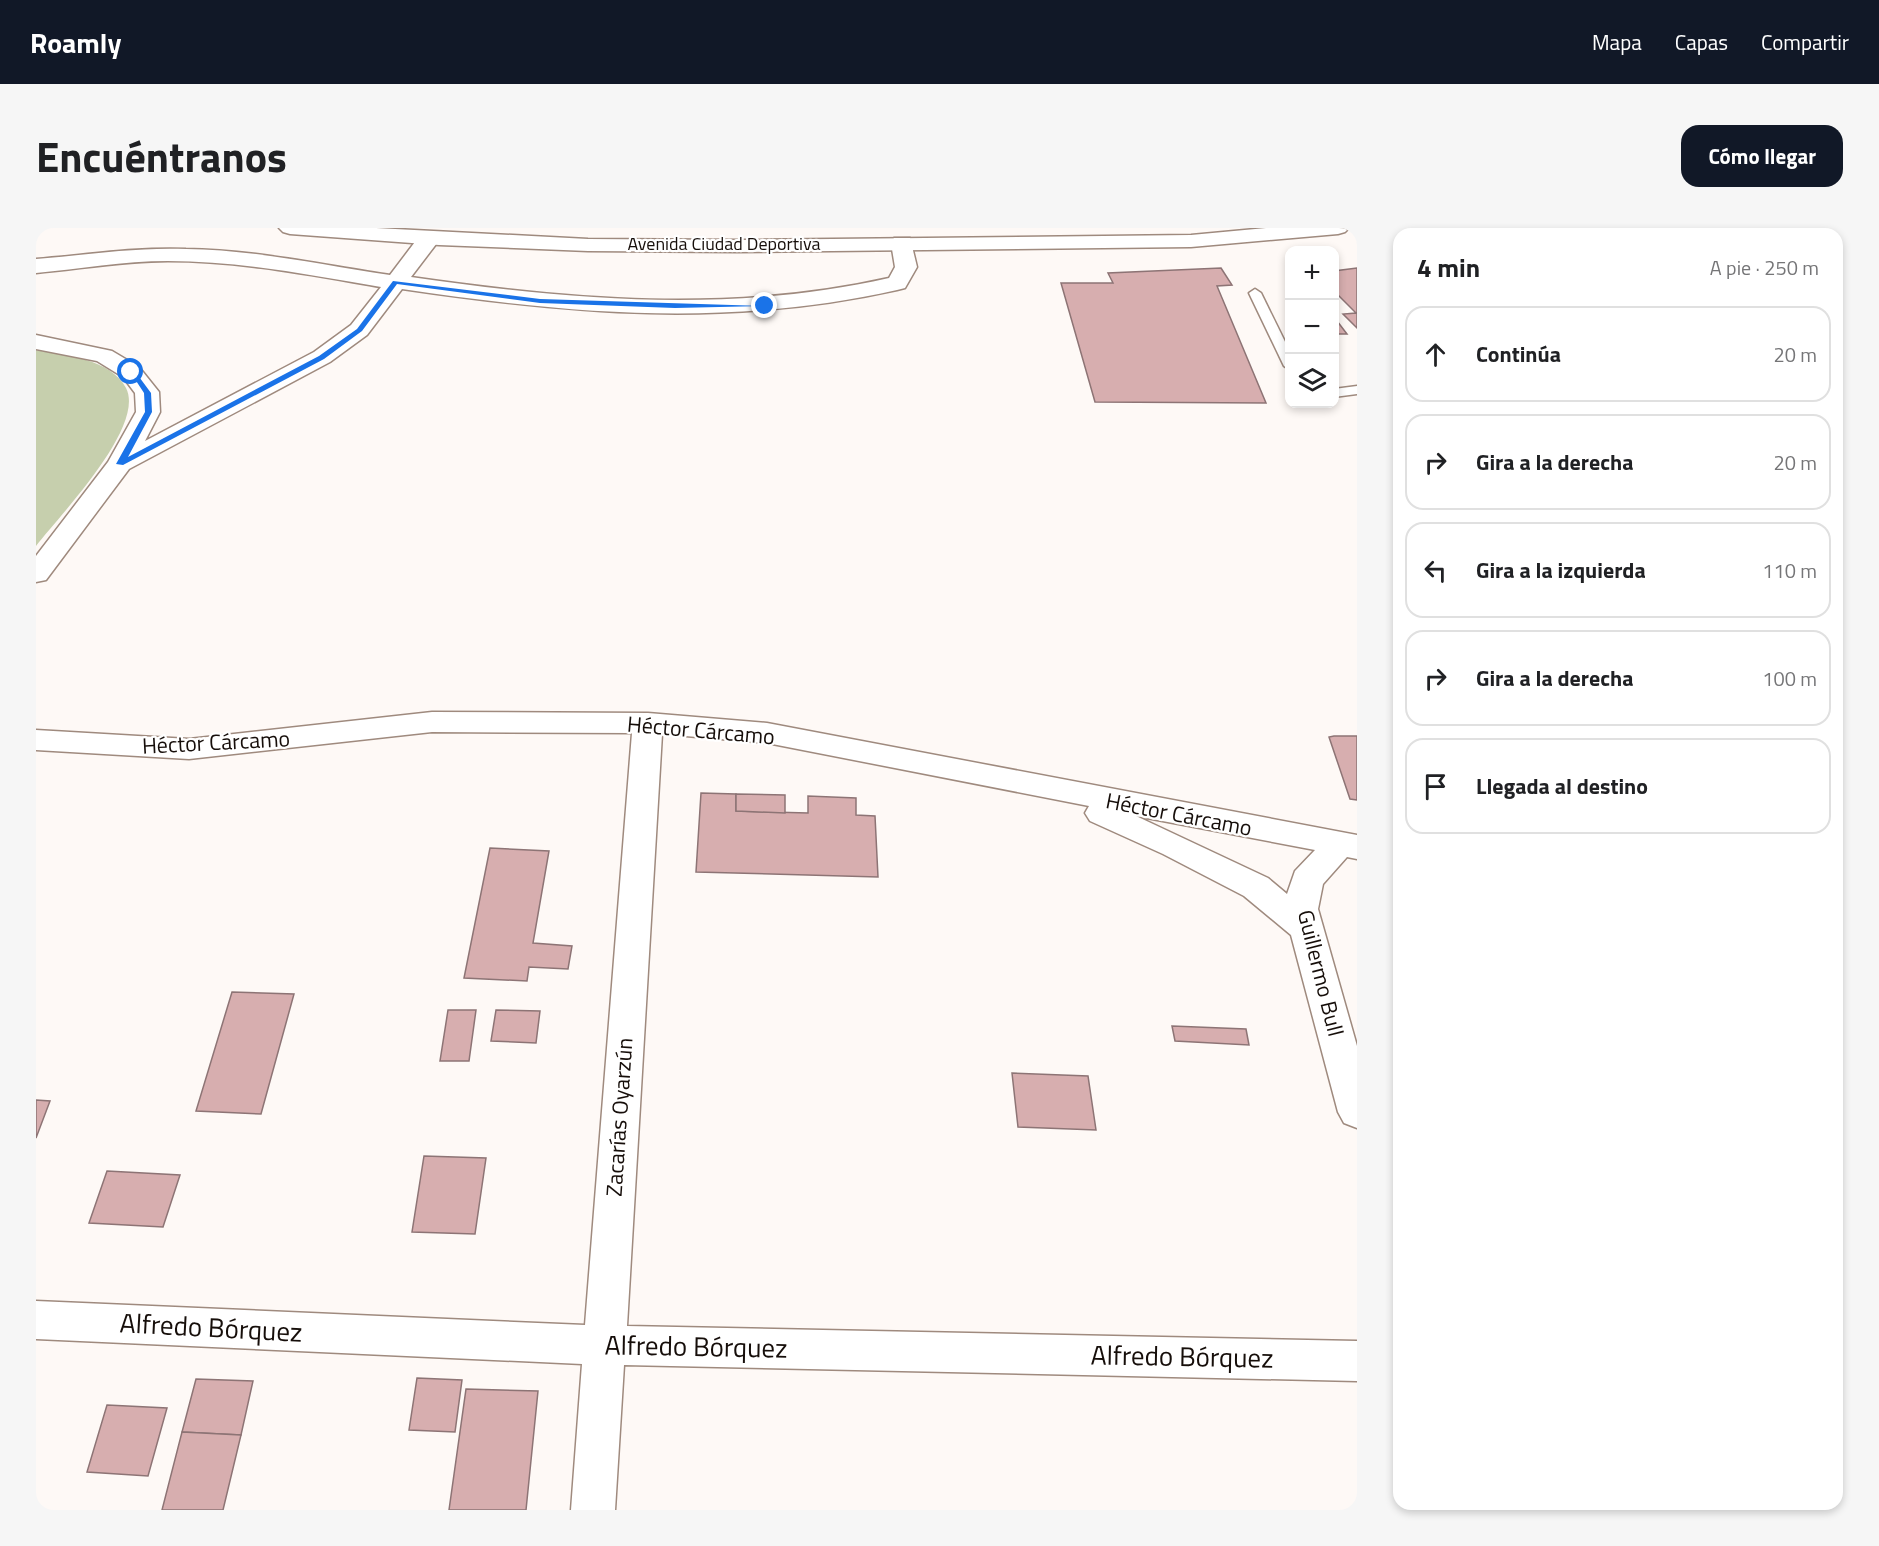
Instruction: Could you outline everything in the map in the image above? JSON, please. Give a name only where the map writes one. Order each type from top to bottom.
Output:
[{"type":"street","name":"Avenida Ciudad Deportiva","points":[[290,228],[429,239],[588,245],[1191,241],[1338,228]]},
{"type":"street","points":[[120,464],[322,357],[359,330],[429,239]]},
{"type":"street","points":[[36,266],[129,256],[174,255],[276,262],[395,282],[540,301],[675,306],[765,306],[866,292],[897,283],[906,267],[902,243]]},
{"type":"street","points":[[36,342],[104,356],[131,372],[147,393],[148,412],[120,464],[36,574]]},
{"type":"street","name":"Héctor Cárcamo","points":[[36,740],[120,747],[189,749],[432,722],[648,723],[767,733],[885,755],[1049,790],[1348,846]]},
{"type":"street","name":"Zacarías Oyarzún","points":[[593,1510],[648,723]]},
{"type":"street","points":[[1049,790],[1175,846],[1256,887],[1307,929]]},
{"type":"street","name":"Guillermo Bull","points":[[1348,846],[1307,880],[1301,909],[1357,1112]]},
{"type":"street","name":"Alfredo Bórquez","points":[[36,1320],[603,1345],[1357,1360]]},
{"type":"lane","points":[[1255,293],[1285,356]]},
{"type":"lane","points":[[1339,392],[1357,390]]},
{"type":"green space","points":[[36,350],[86,360],[110,371],[126,388],[129,405],[124,425],[97,470],[36,546]]},
{"type":"building","points":[[1221,268],[1232,285],[1217,286],[1266,403],[1095,402],[1061,283],[1113,283],[1108,273]]},
{"type":"building","points":[[1357,268],[1357,328],[1343,314],[1356,313],[1339,296],[1339,270]]},
{"type":"building","points":[[1339,324],[1347,334],[1339,334]]},
{"type":"building","points":[[1357,736],[1357,800],[1350,799],[1329,737]]},
{"type":"building","points":[[701,793],[736,794],[736,811],[808,813],[808,796],[856,798],[856,815],[875,816],[878,877],[696,872]]},
{"type":"building","points":[[736,794],[785,795],[785,813],[736,811]]},
{"type":"building","points":[[490,848],[549,851],[533,943],[572,946],[568,969],[529,967],[527,981],[464,978]]},
{"type":"building","points":[[232,992],[294,994],[261,1114],[196,1111]]},
{"type":"building","points":[[448,1010],[476,1010],[469,1061],[440,1061]]},
{"type":"building","points":[[496,1010],[540,1011],[536,1043],[491,1041]]},
{"type":"building","points":[[1172,1026],[1246,1029],[1249,1045],[1175,1041]]},
{"type":"building","points":[[1012,1073],[1088,1076],[1096,1130],[1018,1127]]},
{"type":"building","points":[[36,1100],[50,1101],[36,1138]]},
{"type":"building","points":[[424,1156],[486,1158],[475,1234],[412,1232]]},
{"type":"building","points":[[107,1171],[180,1175],[163,1227],[89,1223]]},
{"type":"building","points":[[417,1378],[462,1380],[455,1432],[409,1430]]},
{"type":"building","points":[[196,1379],[253,1381],[241,1435],[182,1432]]},
{"type":"building","points":[[466,1389],[538,1391],[526,1510],[449,1510]]},
{"type":"building","points":[[107,1405],[167,1408],[148,1476],[87,1472]]},
{"type":"building","points":[[182,1432],[241,1435],[223,1510],[162,1510]]},
{"type":"route","points":[[131,372],[147,393],[148,412],[120,464],[322,357],[359,330],[395,282],[540,301],[675,306],[765,306]]}]
